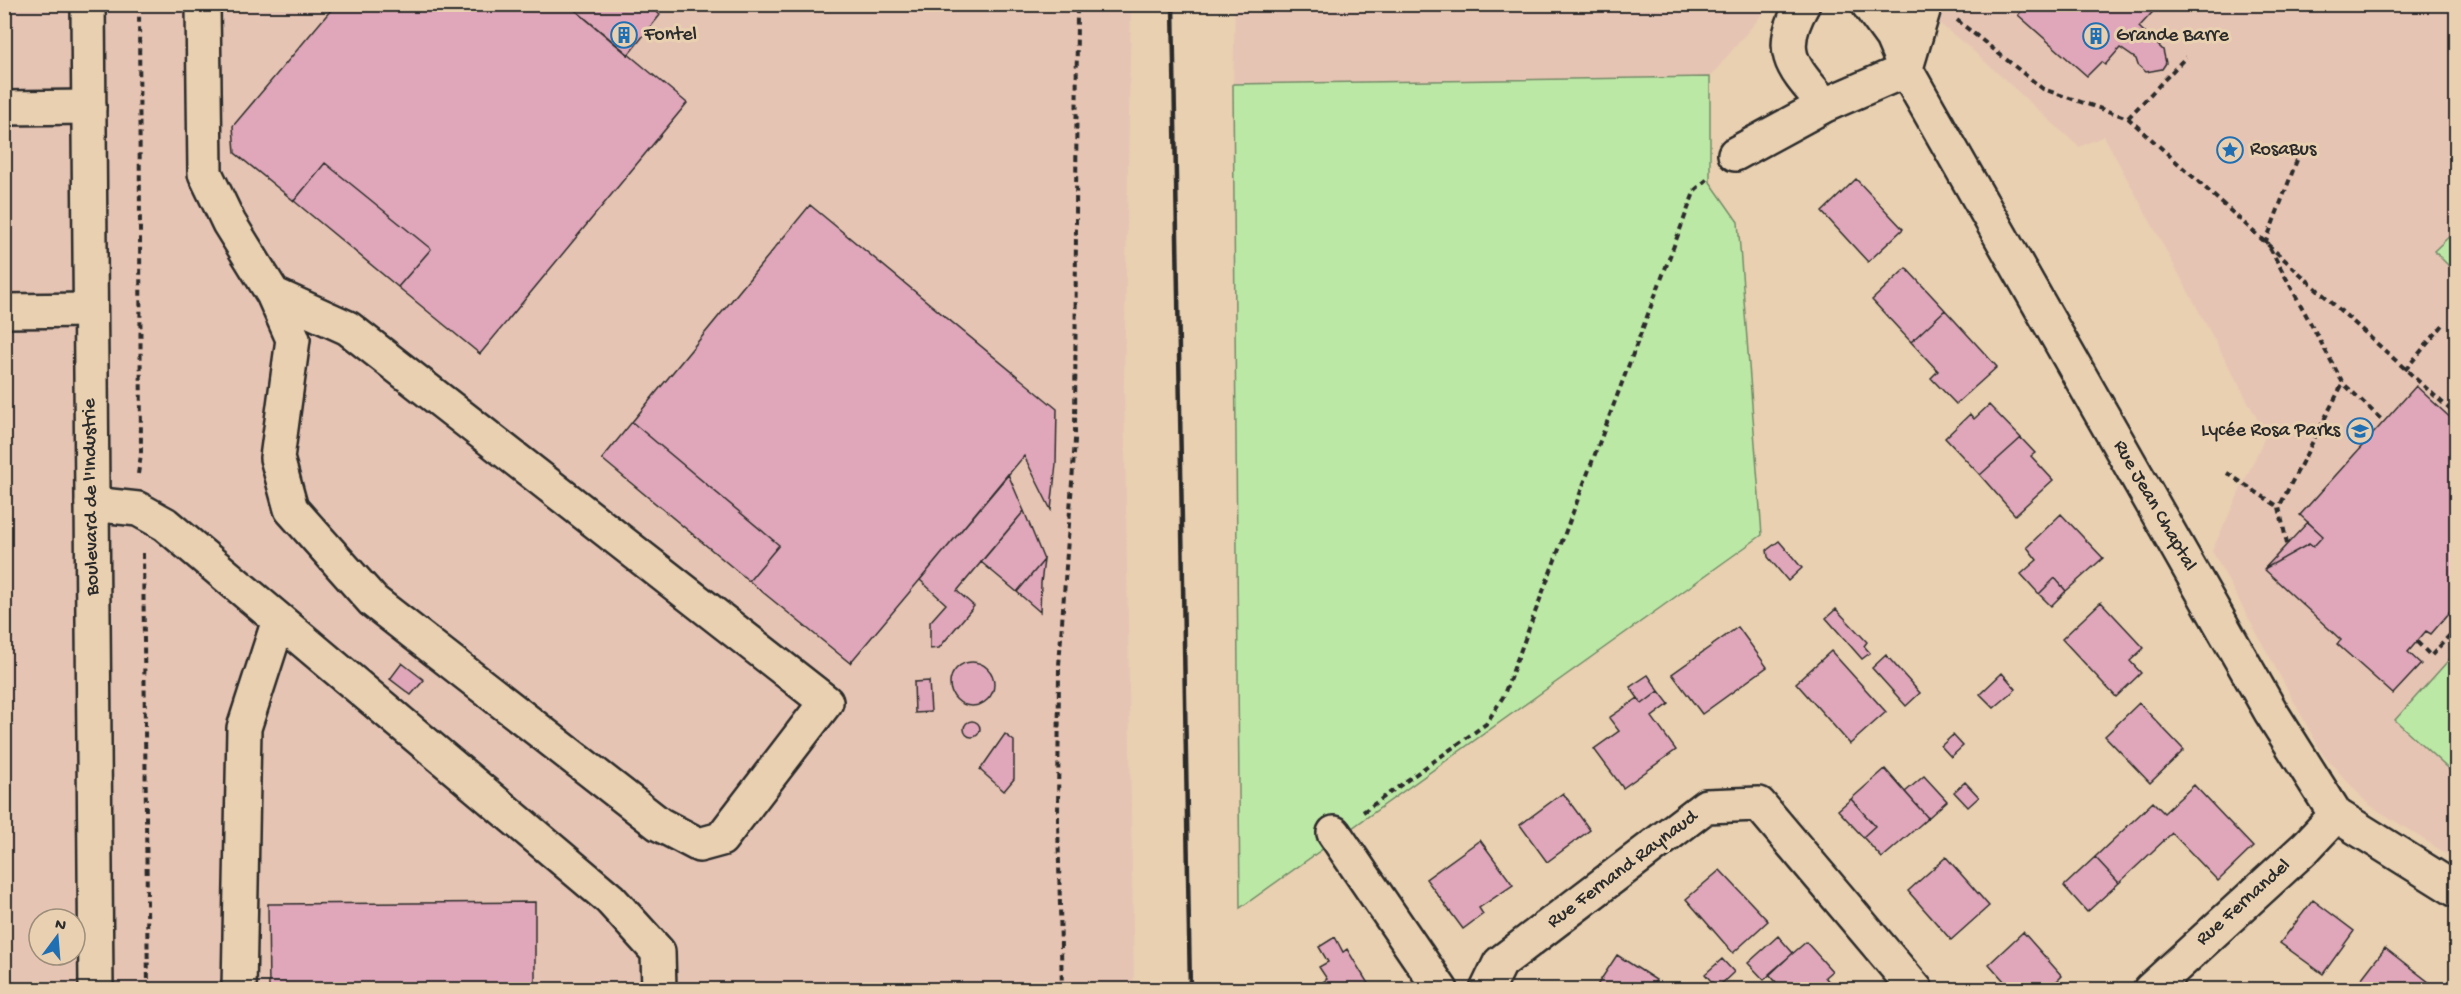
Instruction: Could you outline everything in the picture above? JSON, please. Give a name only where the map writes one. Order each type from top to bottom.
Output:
[{"type":"street","name":"Boulevard de l'Industrie","points":[[88,4],[96,990]]},
{"type":"street","points":[[203,4],[205,173],[229,223],[273,294],[293,339],[277,458],[291,509],[373,601],[660,824],[699,845],[721,839],[826,702],[348,328],[273,294]]},
{"type":"street","points":[[1803,4],[1792,24],[1787,44],[1794,69],[1825,105]]},
{"type":"street","name":"Rue Jean Chaptal","points":[[1868,4],[1892,37],[1906,70],[2271,712],[2336,815],[2457,890]]},
{"type":"street","points":[[1892,37],[1898,4]]},
{"type":"street","points":[[1735,154],[1825,105],[1906,70],[1939,11]]},
{"type":"street","points":[[4,108],[89,107]]},
{"type":"street","points":[[4,311],[90,310]]},
{"type":"street","points":[[92,504],[138,509],[165,524],[610,899],[658,952],[659,990]]},
{"type":"street","points":[[239,990],[244,728],[279,620]]},
{"type":"street","name":"Rue Fernand Raynaud","points":[[1487,990],[1500,963],[1706,806],[1759,804],[1916,990]]},
{"type":"street","name":"Rue Fernandel","points":[[2150,990],[2306,847],[2336,815]]},
{"type":"street","points":[[1334,833],[1441,990]]},
{"type":"path","points":[[1062,990],[1058,822],[1059,665],[1075,440],[1077,4]]},
{"type":"path","points":[[1939,11],[2043,89],[2128,118],[2266,240],[2405,370],[2457,415]]},
{"type":"path","points":[[2128,118],[2186,57]]},
{"type":"path","points":[[1334,833],[1486,724],[1503,697],[1695,190],[1735,154]]},
{"type":"path","points":[[2297,160],[2266,240],[2343,383],[2384,422]]},
{"type":"path","points":[[2405,370],[2443,325]]},
{"type":"path","points":[[2288,544],[2279,507],[2343,383]]},
{"type":"path","points":[[2228,473],[2279,507]]},
{"type":"path","points":[[2417,642],[2431,656],[2457,627]]},
{"type":"shaded area","points":[[1235,4],[1770,5],[1710,77],[1233,84]]},
{"type":"shaded area","points":[[5,5],[1131,5],[1124,383],[1134,989],[5,990]]},
{"type":"shaded area","name":"Lycée Rosa Parks","points":[[1916,5],[2456,5],[2456,860],[2368,804],[2323,755],[2212,551],[2266,435],[2104,136],[2079,147],[1970,48]]},
{"type":"green space","points":[[1710,77],[1710,182],[1738,222],[1762,535],[1240,908],[1233,84]]},
{"type":"green space","points":[[2456,230],[2456,273],[2434,251]]},
{"type":"green space","points":[[2456,652],[2456,776],[2395,720]]},
{"type":"building","points":[[336,4],[568,4],[687,103],[480,354],[398,287],[431,249],[325,163],[294,201],[235,153],[233,126]]},
{"type":"building","name":"Fontel","points":[[568,4],[648,4],[660,15],[628,55]]},
{"type":"building","name":"Grande Barre","points":[[2027,4],[2160,4],[2139,27],[2163,50],[2166,63],[2162,69],[2146,72],[2138,65],[2136,59],[2120,48],[2105,65],[2101,62],[2087,76],[2018,15]]},
{"type":"building","points":[[325,163],[431,249],[398,287],[294,201]]},
{"type":"building","points":[[1856,179],[1903,229],[1868,262],[1822,212]]},
{"type":"building","points":[[810,205],[1057,409],[1056,464],[1051,510],[1024,456],[850,663],[749,581],[779,545],[632,422]]},
{"type":"building","points":[[1906,268],[1945,310],[1911,342],[1872,300]]},
{"type":"building","points":[[1945,310],[1997,367],[1956,404],[1931,378],[1938,371],[1911,342]]},
{"type":"building","points":[[2416,386],[2456,423],[2456,605],[2431,634],[2426,631],[2408,652],[2421,664],[2393,694],[2337,644],[2341,640],[2264,569],[2309,544],[2313,547],[2323,536],[2300,515]]},
{"type":"building","points":[[1989,405],[2021,438],[1980,475],[1945,438],[1970,414],[1974,419]]},
{"type":"building","points":[[632,422],[779,545],[749,581],[602,459]]},
{"type":"building","points":[[2021,438],[2035,453],[2031,456],[2053,480],[2015,515],[1980,475]]},
{"type":"building","points":[[1008,474],[1024,511],[957,591],[974,606],[939,648],[930,649],[930,622],[946,604],[920,580]]},
{"type":"building","points":[[1024,511],[1044,560],[1017,592],[981,562]]},
{"type":"building","points":[[2061,514],[2103,558],[2066,591],[2055,578],[2039,594],[2021,574],[2037,560],[2027,547]]},
{"type":"building","points":[[2308,522],[2323,536],[2313,547],[2309,544],[2264,569]]},
{"type":"building","points":[[1779,541],[1802,568],[1788,581],[1768,557],[1767,550]]},
{"type":"building","points":[[1044,560],[1041,583],[1040,612],[1017,592]]},
{"type":"building","points":[[2055,578],[2066,591],[2051,606],[2039,594]]},
{"type":"building","points":[[2101,602],[2144,648],[2130,661],[2141,673],[2116,697],[2062,639]]},
{"type":"building","points":[[1836,609],[1867,642],[1864,646],[1870,653],[1862,659],[1826,618]]},
{"type":"building","points":[[1738,627],[1767,667],[1702,714],[1672,674]]},
{"type":"building","points":[[1831,651],[1886,712],[1850,744],[1796,683]]},
{"type":"building","points":[[1886,655],[1920,693],[1906,706],[1872,668]]},
{"type":"building","points":[[972,662],[987,669],[994,684],[987,699],[972,706],[957,699],[950,684],[957,669]]},
{"type":"building","points":[[402,663],[424,680],[411,695],[390,679]]},
{"type":"building","points":[[2002,673],[2016,689],[1994,708],[1980,694]]},
{"type":"building","points":[[1648,675],[1659,691],[1642,704],[1630,687]]},
{"type":"building","points":[[929,681],[931,712],[915,713],[914,682]]},
{"type":"building","points":[[1659,691],[1669,704],[1652,717],[1676,750],[1623,788],[1594,749],[1619,731],[1609,718],[1638,698],[1642,704]]},
{"type":"building","points":[[2139,703],[2184,750],[2150,783],[2105,736]]},
{"type":"building","points":[[972,721],[978,723],[980,729],[978,735],[972,737],[966,735],[964,729],[966,723]]},
{"type":"building","points":[[1005,734],[1014,741],[1014,779],[1004,791],[980,770]]},
{"type":"building","points":[[1953,735],[1963,746],[1951,757],[1941,746]]},
{"type":"building","points":[[1885,769],[1928,818],[1882,858],[1863,837],[1875,826],[1851,799]]},
{"type":"building","points":[[1924,776],[1947,801],[1928,818],[1905,792]]},
{"type":"building","points":[[1965,782],[1979,797],[1968,807],[1954,792]]},
{"type":"building","points":[[2194,785],[2253,847],[2218,881],[2172,833],[2119,883],[2095,857],[2153,802],[2164,813]]},
{"type":"building","points":[[1563,793],[1590,830],[1547,862],[1520,825]]},
{"type":"building","points":[[1851,799],[1875,826],[1863,837],[1838,810]]},
{"type":"building","points":[[1480,840],[1513,885],[1479,908],[1483,914],[1463,929],[1426,879]]},
{"type":"building","points":[[1946,857],[1989,906],[1951,940],[1908,891]]},
{"type":"building","points":[[2095,857],[2119,883],[2087,912],[2064,886]]},
{"type":"building","points":[[1720,870],[1768,921],[1733,953],[1686,899]]},
{"type":"building","points":[[2313,900],[2354,931],[2323,974],[2280,943]]},
{"type":"building","points":[[535,902],[535,990],[269,990],[268,904]]},
{"type":"building","points":[[2023,932],[2062,976],[2048,990],[2012,990],[1989,964]]},
{"type":"building","points":[[1778,936],[1793,953],[1764,980],[1748,963]]},
{"type":"building","points":[[1335,937],[1343,952],[1347,949],[1372,990],[1324,990],[1320,984],[1327,979],[1319,967],[1328,962],[1319,947]]},
{"type":"building","points":[[1806,942],[1832,971],[1825,977],[1836,990],[1783,990],[1769,974]]},
{"type":"building","points":[[2385,948],[2430,983],[2425,990],[2358,990],[2355,987]]},
{"type":"building","points":[[1617,955],[1656,980],[1649,990],[1594,990]]},
{"type":"building","points":[[1722,959],[1734,972],[1717,988],[1705,974]]},
{"type":"railway","points":[[1173,4],[1190,990]]},
{"type":"place","name":"Fontel","points":[[624,35]]},
{"type":"place","name":"Grande Barre","points":[[2096,36]]},
{"type":"place","name":"RosaBus","points":[[2230,150]]},
{"type":"place","name":"Lycée Rosa Parks","points":[[2360,431]]}]
